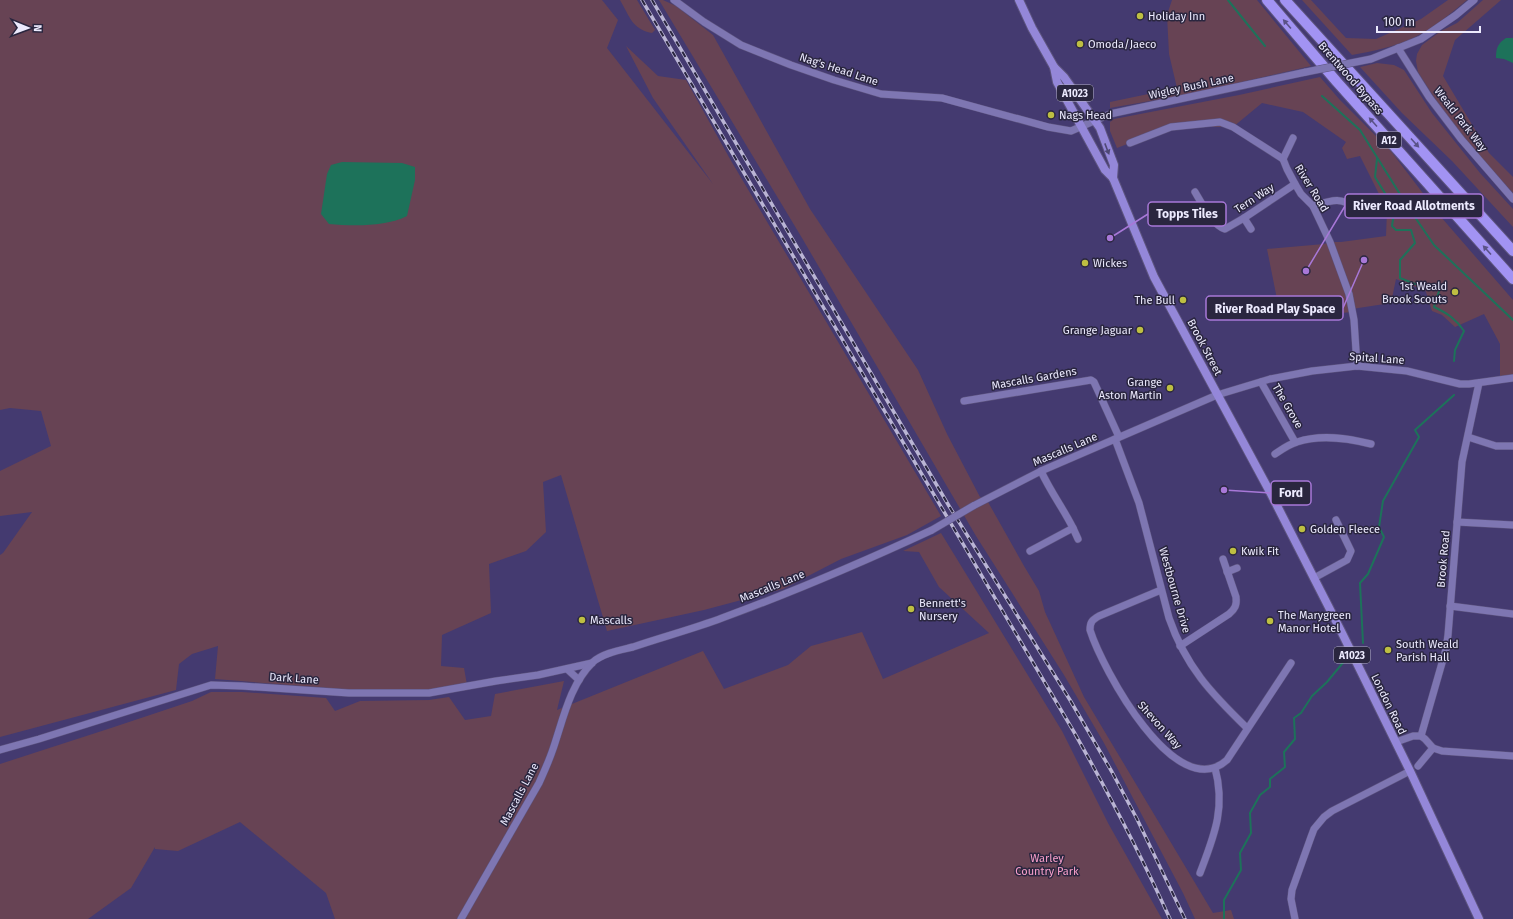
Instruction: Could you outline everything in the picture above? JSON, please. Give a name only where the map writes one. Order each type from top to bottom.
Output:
[{"type":"highway","name":"Brentwood Bypass","points":[[1267,0],[1337,82],[1513,279]]},
{"type":"highway","name":"Brentwood Bypass","points":[[1285,0],[1513,251]]},
{"type":"main road","name":"Brook Street","points":[[1019,0],[1032,28],[1054,67],[1064,77],[1100,128],[1114,165],[1113,178]]},
{"type":"main road","name":"Brook Street","points":[[1054,67],[1057,82],[1105,170],[1113,178],[1154,277],[1217,394]]},
{"type":"main road","name":"London Road","points":[[1217,394],[1314,578],[1396,742],[1479,919]]},
{"type":"street","name":"Nag's Head Lane","points":[[674,0],[704,22],[741,45],[791,65],[864,90],[881,94],[942,98],[1065,131],[1071,131],[1082,127]]},
{"type":"street","points":[[1398,48],[1421,39],[1456,15],[1474,0]]},
{"type":"street","name":"Wigley Bush Lane","points":[[1082,127],[1094,120],[1119,112],[1371,59],[1398,48]]},
{"type":"street","name":"Weald Park Way","points":[[1398,48],[1434,103],[1461,139],[1513,199]]},
{"type":"street","points":[[1130,143],[1171,127],[1220,122],[1233,127],[1283,159]]},
{"type":"street","name":"River Road","points":[[1293,138],[1283,159],[1286,170],[1301,194],[1313,206],[1330,242],[1349,294],[1354,320],[1357,366]]},
{"type":"street","name":"Tern Way","points":[[1195,192],[1215,222],[1220,228],[1225,229],[1295,184]]},
{"type":"street","points":[[1313,206],[1323,202],[1341,200],[1357,209]]},
{"type":"street","points":[[1244,218],[1251,229]]},
{"type":"street","name":"Spital Lane","points":[[1217,394],[1312,371],[1357,366],[1407,371],[1460,384],[1513,378]]},
{"type":"street","name":"Mascalls Gardens","points":[[964,401],[1091,380],[1094,382],[1117,438]]},
{"type":"street","name":"The Grove","points":[[1262,382],[1296,442]]},
{"type":"street","name":"Brook Road","points":[[1421,736],[1446,649],[1462,462],[1479,383]]},
{"type":"street","name":"Mascalls Lane","points":[[461,919],[539,783],[553,750],[566,709],[579,680],[592,663],[615,652],[721,618],[860,562],[932,530],[1020,480],[1217,394]]},
{"type":"street","points":[[1275,454],[1296,442],[1322,438],[1335,437],[1372,444]]},
{"type":"street","points":[[1468,437],[1496,446],[1513,446]]},
{"type":"street","name":"Westbourne Drive","points":[[1117,438],[1139,503],[1169,618],[1180,646],[1202,681],[1216,698],[1247,728]]},
{"type":"street","points":[[1041,471],[1047,484],[1066,513],[1078,539]]},
{"type":"street","points":[[1314,578],[1347,560],[1351,551],[1336,520]]},
{"type":"street","points":[[1458,522],[1513,525]]},
{"type":"street","points":[[1030,551],[1073,528]]},
{"type":"street","points":[[1180,646],[1229,614],[1234,609],[1236,597],[1223,559]]},
{"type":"street","points":[[1227,572],[1237,568]]},
{"type":"street","name":"Shevon Way","points":[[1161,590],[1093,619],[1090,624],[1090,630],[1102,660],[1122,697],[1162,746],[1187,765],[1209,770],[1215,768]]},
{"type":"street","points":[[1450,606],[1513,614]]},
{"type":"street","name":"Dark Lane","points":[[0,750],[211,685],[349,693],[429,693],[496,681],[538,676],[592,663]]},
{"type":"street","points":[[1200,873],[1214,836],[1220,810],[1219,785],[1215,768],[1227,760],[1291,663]]},
{"type":"street","points":[[567,669],[579,680]]},
{"type":"street","points":[[1396,742],[1413,736],[1421,736],[1433,748],[1442,751],[1513,756]]},
{"type":"street","points":[[1418,766],[1433,748]]},
{"type":"street","points":[[1295,919],[1292,890],[1311,837],[1319,823],[1332,811],[1410,771]]},
{"type":"green space","points":[[0,0],[602,0],[618,20],[607,48],[713,184],[653,98],[626,46],[658,76],[686,80],[730,159],[941,516],[907,535],[841,559],[783,589],[704,610],[607,631],[561,475],[543,482],[546,532],[526,551],[489,564],[491,613],[442,635],[441,666],[464,668],[467,685],[430,692],[339,689],[215,679],[218,646],[192,654],[179,664],[176,690],[0,737],[0,555],[3,553],[32,512],[0,516],[0,471],[51,446],[41,411],[10,408],[0,410]]},
{"type":"green space","points":[[620,0],[637,0],[655,30],[652,33],[640,29],[629,17]]},
{"type":"green space","points":[[659,0],[663,0],[676,6],[713,35],[810,209],[918,370],[947,434],[980,497],[988,502],[1039,591],[1045,612],[1084,697],[1213,913],[1231,910],[1234,919],[1195,919],[1183,893],[1104,743],[1064,675],[976,536],[802,238]]},
{"type":"green space","points":[[1172,0],[1257,0],[1311,66],[1190,94],[1110,108],[1110,102],[1177,88],[1169,54],[1167,15]]},
{"type":"green space","points":[[1302,0],[1311,0],[1346,38],[1376,39],[1421,19],[1448,0],[1467,0],[1436,25],[1415,37],[1392,46],[1352,55]]},
{"type":"green space","points":[[1483,0],[1501,0],[1455,40],[1443,76],[1489,153],[1513,177],[1513,193],[1471,147],[1446,116],[1418,72],[1416,61],[1417,54],[1422,45],[1441,31],[1457,23]]},
{"type":"green space","points":[[1377,63],[1394,65],[1404,70],[1432,113],[1480,173],[1513,209],[1513,227],[1452,161],[1402,113],[1360,67]]},
{"type":"green space","points":[[1320,77],[1340,100],[1390,150],[1441,217],[1513,300],[1513,379],[1500,379],[1500,344],[1484,314],[1455,327],[1442,315],[1432,311],[1425,289],[1412,286],[1396,279],[1391,303],[1352,309],[1352,312],[1281,319],[1267,249],[1324,244],[1330,242],[1386,236],[1387,210],[1360,156],[1347,159],[1342,148],[1346,142],[1303,112],[1262,103],[1233,127],[1171,127],[1117,148],[1110,131],[1110,122],[1114,119],[1239,95]]},
{"type":"green space","name":"Warley Country Park","points":[[941,533],[1062,731],[1108,823],[1162,919],[335,919],[326,893],[240,822],[178,851],[155,849],[155,847],[131,888],[88,919],[0,919],[0,764],[192,701],[211,692],[242,692],[326,698],[335,711],[360,701],[429,700],[449,697],[465,720],[491,716],[495,694],[564,681],[557,710],[703,651],[724,689],[788,665],[811,646],[862,632],[883,679],[989,633],[939,587],[919,552],[903,551]]},
{"type":"shaded area","points":[[1506,38],[1513,38],[1513,63],[1504,59],[1496,58],[1498,46]]},
{"type":"shaded area","points":[[342,162],[402,163],[415,167],[415,180],[407,216],[399,220],[379,224],[329,224],[321,214],[327,174],[331,165]]},
{"type":"waterway","points":[[1228,0],[1265,46]]},
{"type":"waterway","points":[[1322,96],[1360,130],[1408,207],[1434,245],[1513,320]]},
{"type":"waterway","points":[[1377,159],[1375,177],[1391,203],[1394,213],[1392,226],[1396,230],[1411,230],[1415,243],[1400,260],[1400,278],[1415,284],[1441,285],[1434,307],[1451,317],[1464,331],[1455,350],[1454,361]]},
{"type":"waterway","points":[[1363,643],[1360,583],[1368,574],[1384,537],[1379,527],[1383,501],[1419,437],[1415,430],[1454,395]]},
{"type":"waterway","points":[[1224,919],[1224,900],[1241,870],[1240,853],[1251,833],[1250,813],[1260,795],[1270,787],[1270,779],[1285,767],[1284,752],[1295,739],[1294,718],[1301,713],[1312,696],[1327,682],[1346,659]]},
{"type":"railway","points":[[642,0],[1074,732],[1100,778],[1170,919]]},
{"type":"railway","points":[[652,0],[949,506],[1070,700],[1112,772],[1137,819],[1185,919]]},
{"type":"place","name":"Holiday Inn","points":[[1140,16]]},
{"type":"place","name":"Omoda/Jaeco","points":[[1080,44]]},
{"type":"place","name":"Nags Head","points":[[1051,115]]},
{"type":"place","name":"Topps Tiles","points":[[1110,238]]},
{"type":"place","name":"River Road Play Space","points":[[1364,260]]},
{"type":"place","name":"Wickes","points":[[1085,263]]},
{"type":"place","name":"River Road Allotments","points":[[1306,271]]},
{"type":"place","name":"1st Weald Brook Scouts","points":[[1455,292]]},
{"type":"place","name":"The Bull","points":[[1183,300]]},
{"type":"place","name":"Grange Jaguar","points":[[1140,330]]},
{"type":"place","name":"Grange Aston Martin","points":[[1170,388]]},
{"type":"place","name":"Ford","points":[[1224,490]]},
{"type":"place","name":"Golden Fleece","points":[[1302,529]]},
{"type":"place","name":"Kwik Fit","points":[[1233,551]]},
{"type":"place","name":"Bennett's Nursery","points":[[911,609]]},
{"type":"place","name":"Mascalls","points":[[582,620]]},
{"type":"place","name":"The Marygreen Manor Hotel","points":[[1270,621]]},
{"type":"place","name":"South Weald Parish Hall","points":[[1388,650]]}]
